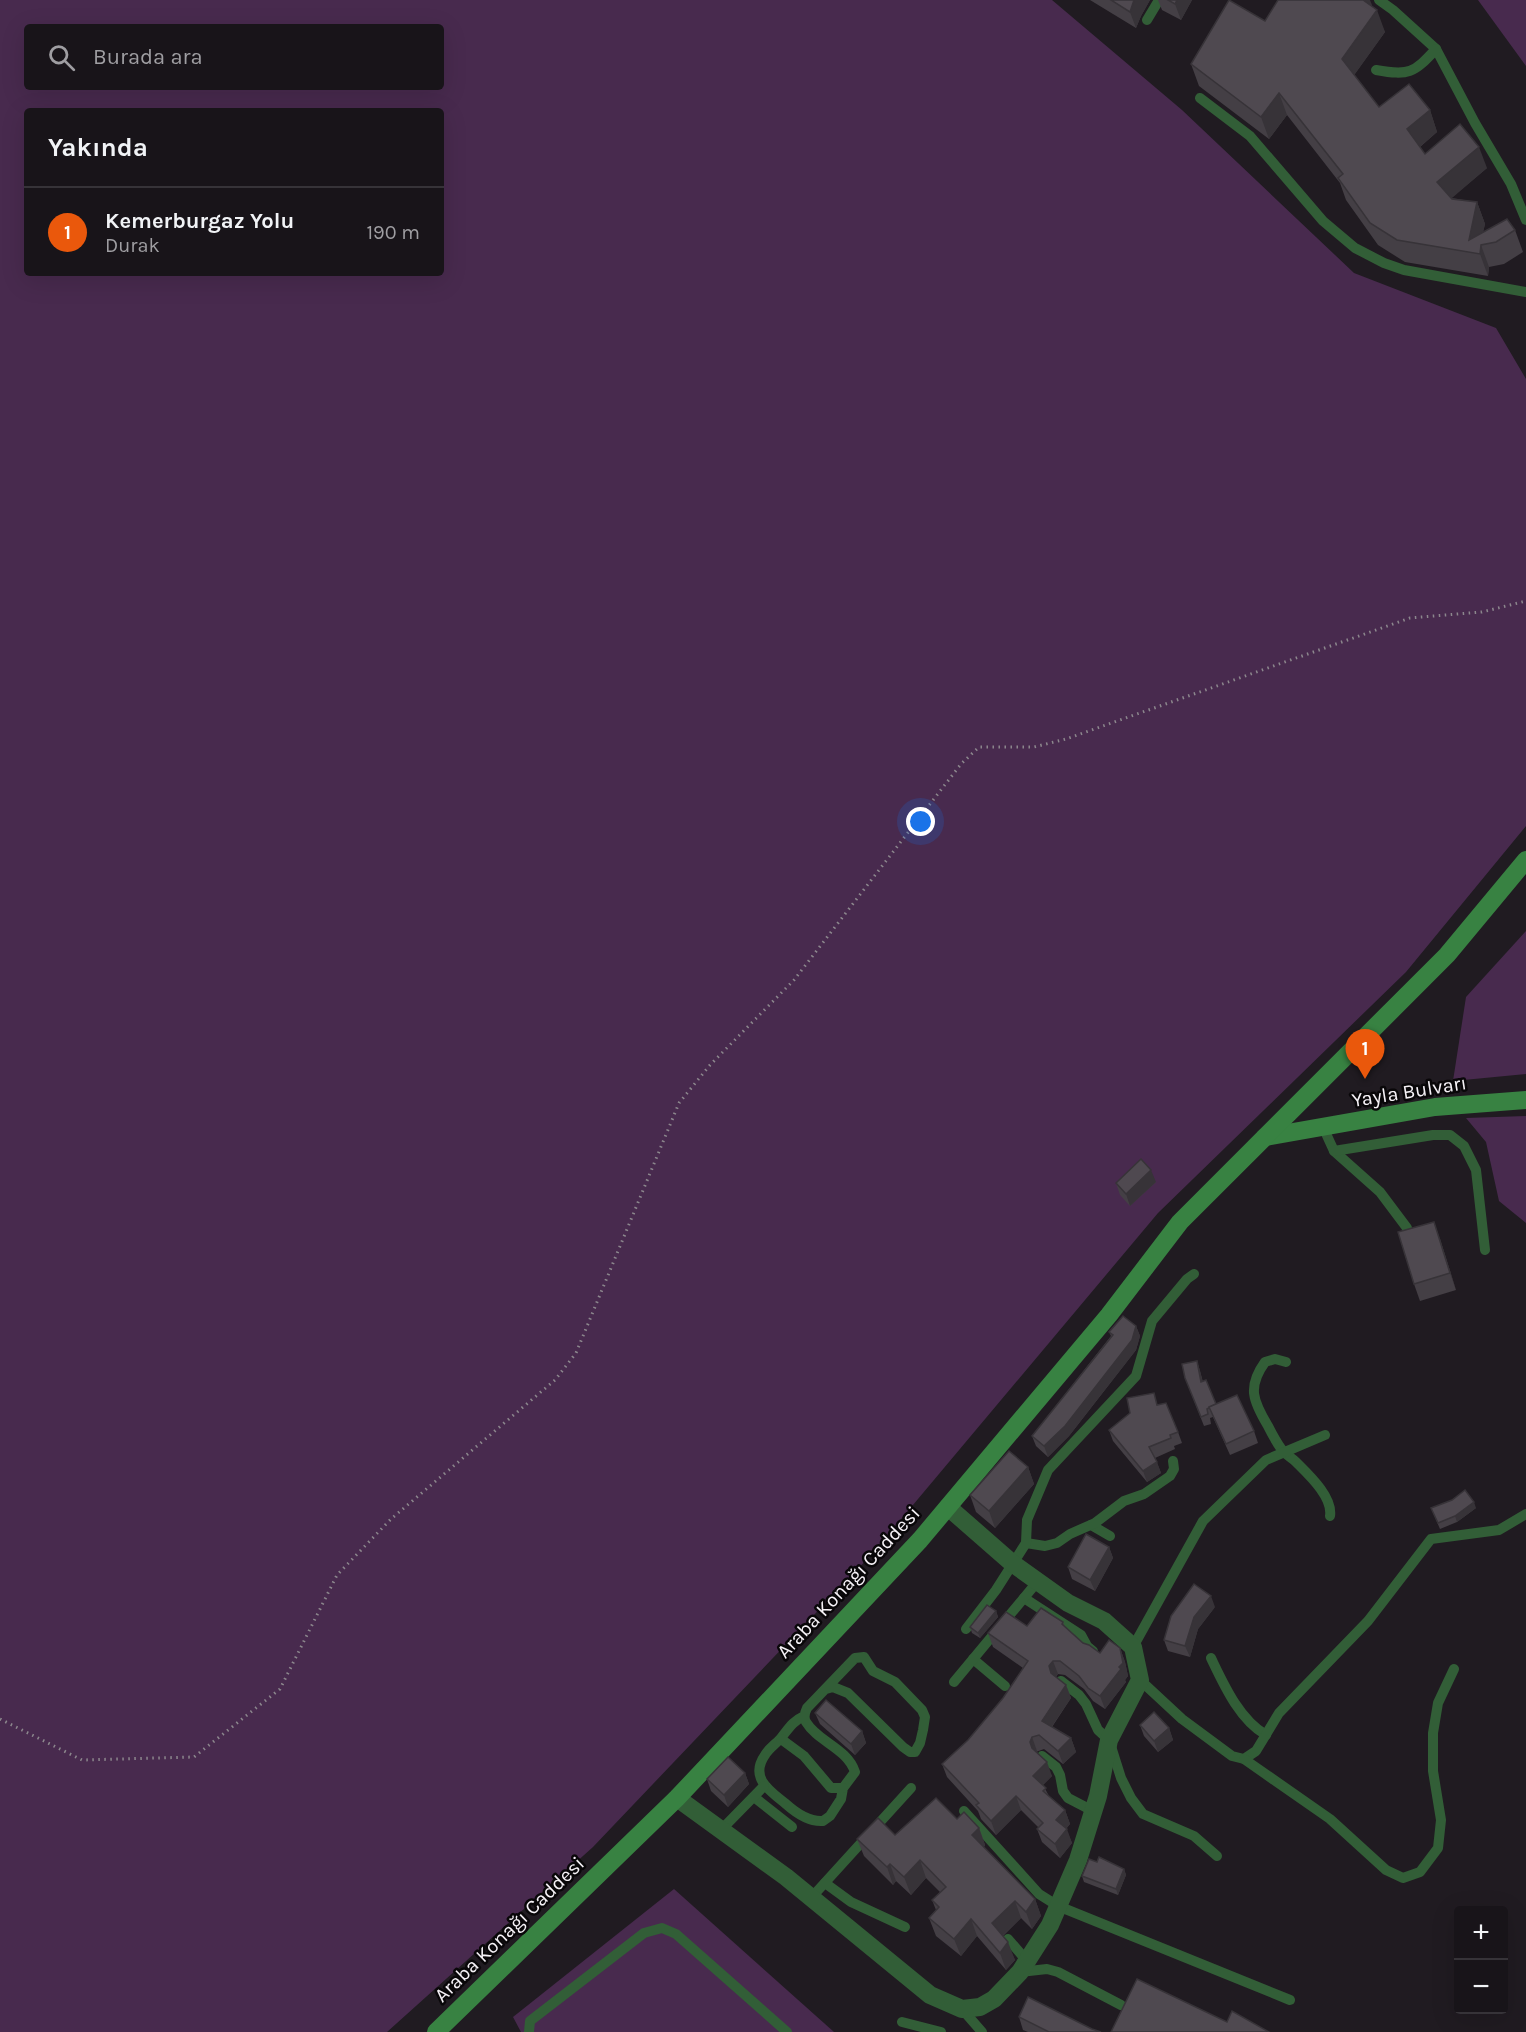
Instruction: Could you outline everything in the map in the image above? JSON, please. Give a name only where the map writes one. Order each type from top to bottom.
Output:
[{"type":"main road","name":"Araba Konağı Caddesi","points":[[436,2032],[677,1798],[920,1540],[1109,1315],[1180,1222],[1447,955],[1526,860]]},
{"type":"main road","name":"Yayla Bulvarı","points":[[1265,1137],[1435,1107],[1526,1100]]},
{"type":"street","points":[[677,1798],[811,1898],[930,1995],[962,2009],[980,2007],[994,1999],[1024,1966],[1050,1925],[1078,1860],[1093,1811],[1109,1740],[1140,1680],[1133,1647],[1104,1620],[1068,1602],[1012,1563],[948,1507]]},
{"type":"lane","points":[[1147,20],[1159,0]]},
{"type":"lane","points":[[1379,0],[1436,49],[1471,125],[1511,184],[1526,220]]},
{"type":"lane","points":[[1376,70],[1410,72],[1419,68],[1436,49]]},
{"type":"lane","points":[[1200,98],[1250,136],[1323,221],[1355,248],[1384,263],[1404,270],[1526,292]]},
{"type":"lane","points":[[1323,1127],[1334,1151],[1380,1192],[1407,1228]]},
{"type":"lane","points":[[1334,1151],[1414,1137],[1450,1135],[1464,1146],[1476,1170],[1485,1250]]},
{"type":"lane","points":[[966,1629],[996,1590],[1026,1543],[1027,1520],[1048,1470],[1136,1376],[1152,1322],[1187,1279],[1194,1274]]},
{"type":"lane","points":[[1286,1362],[1275,1359],[1265,1362],[1254,1380],[1253,1397],[1256,1407],[1283,1451],[1296,1461],[1328,1501],[1331,1509],[1330,1516]]},
{"type":"lane","points":[[1133,1647],[1203,1521],[1266,1460],[1325,1435]]},
{"type":"lane","points":[[1026,1543],[1045,1546],[1057,1543],[1091,1524],[1124,1501],[1144,1494],[1170,1476],[1174,1469],[1173,1461]]},
{"type":"lane","points":[[1244,1759],[1256,1751],[1279,1713],[1368,1621],[1431,1539],[1500,1530],[1526,1514]]},
{"type":"lane","points":[[1091,1524],[1110,1536]]},
{"type":"lane","points":[[954,1682],[1038,1581]]},
{"type":"lane","points":[[1024,1598],[1081,1635],[1093,1651]]},
{"type":"lane","points":[[804,1716],[817,1733],[852,1761],[855,1772],[843,1788],[841,1799],[830,1816],[823,1821],[810,1820],[793,1810],[764,1786],[759,1765],[794,1721],[804,1716],[807,1708],[855,1658],[864,1657],[873,1671],[895,1682],[922,1710],[925,1717],[924,1724],[920,1743],[915,1752],[910,1752],[903,1747],[848,1693],[833,1687],[826,1689]]},
{"type":"lane","points":[[1211,1658],[1238,1707],[1255,1729],[1266,1735]]},
{"type":"lane","points":[[973,1659],[1005,1686]]},
{"type":"lane","points":[[1140,1680],[1182,1719],[1232,1756],[1244,1759],[1330,1819],[1386,1870],[1403,1878],[1420,1872],[1438,1848],[1442,1820],[1433,1771],[1433,1733],[1438,1703],[1454,1669]]},
{"type":"lane","points":[[1061,1681],[1079,1695],[1086,1704],[1098,1730],[1109,1740],[1121,1778],[1131,1798],[1143,1814],[1194,1836],[1217,1856]]},
{"type":"lane","points":[[781,1739],[804,1756],[831,1788],[843,1788]]},
{"type":"lane","points":[[1042,1756],[1056,1767],[1063,1791],[1068,1798],[1093,1811]]},
{"type":"lane","points":[[721,1830],[764,1786]]},
{"type":"lane","points":[[811,1898],[911,1788]]},
{"type":"lane","points":[[754,1797],[792,1827]]},
{"type":"lane","points":[[964,1811],[1039,1894],[1058,1906],[1290,2000]]},
{"type":"lane","points":[[825,1883],[851,1902],[904,1927]]},
{"type":"lane","points":[[529,2032],[530,2021],[549,2005],[644,1933],[662,1928],[676,1934],[787,2032]]},
{"type":"lane","points":[[1008,1939],[1024,1966],[1058,1972],[1121,2005]]},
{"type":"lane","points":[[962,2009],[982,2032]]},
{"type":"lane","points":[[902,2022],[941,2032]]},
{"type":"path","points":[[0,1719],[82,1760],[194,1757],[280,1689],[337,1575],[391,1519],[555,1380],[576,1353],[679,1102],[711,1065],[794,980],[961,764],[979,747],[1034,747],[1066,739],[1410,618],[1482,612],[1526,601]]},
{"type":"shaded area","points":[[0,0],[1052,0],[1182,110],[1354,273],[1496,328],[1526,379],[1526,826],[1406,972],[1158,1213],[871,1555],[593,1847],[387,2032],[0,2032]]},
{"type":"shaded area","points":[[1478,0],[1526,0],[1526,66]]},
{"type":"shaded area","points":[[1526,931],[1526,1074],[1453,1081],[1466,997]]},
{"type":"shaded area","points":[[1526,1116],[1526,1223],[1499,1201],[1486,1142],[1466,1118]]},
{"type":"shaded area","points":[[674,1889],[834,2032],[521,2032],[513,2017]]},
{"type":"building","points":[[1111,0],[1134,0],[1130,12]]},
{"type":"building","points":[[1229,0],[1265,21],[1278,0],[1363,0],[1377,10],[1342,59],[1379,107],[1409,84],[1430,110],[1407,129],[1425,154],[1460,124],[1479,147],[1437,182],[1452,199],[1477,202],[1469,240],[1507,219],[1515,230],[1496,242],[1481,245],[1480,254],[1397,240],[1370,223],[1338,178],[1343,174],[1279,93],[1261,117],[1191,64]]},
{"type":"building","points":[[1141,1159],[1151,1170],[1126,1194],[1116,1183]]},
{"type":"building","points":[[1434,1222],[1450,1273],[1414,1284],[1398,1232]]},
{"type":"building","points":[[1123,1316],[1136,1326],[1132,1340],[1065,1426],[1044,1446],[1032,1436],[1113,1335],[1109,1332]]},
{"type":"building","points":[[1197,1361],[1201,1382],[1206,1380],[1216,1404],[1207,1409],[1208,1414],[1201,1417],[1185,1378],[1182,1364]]},
{"type":"building","points":[[1154,1393],[1157,1405],[1166,1403],[1178,1432],[1170,1435],[1171,1438],[1149,1447],[1157,1462],[1143,1471],[1109,1430],[1130,1413],[1127,1398]]},
{"type":"building","points":[[1237,1395],[1254,1431],[1226,1444],[1209,1407]]},
{"type":"building","points":[[1009,1451],[1028,1467],[989,1511],[970,1495]]},
{"type":"building","points":[[1465,1490],[1474,1502],[1455,1516],[1438,1523],[1431,1508],[1452,1500]]},
{"type":"building","points":[[1086,1534],[1109,1547],[1090,1580],[1068,1567]]},
{"type":"building","points":[[1194,1584],[1211,1596],[1194,1617],[1185,1646],[1164,1640],[1171,1616]]},
{"type":"building","points":[[987,1605],[996,1611],[978,1633],[970,1627]]},
{"type":"building","points":[[1041,1608],[1063,1622],[1062,1624],[1083,1643],[1100,1653],[1109,1640],[1120,1648],[1123,1663],[1100,1696],[1088,1688],[1079,1676],[1060,1661],[1053,1661],[1049,1666],[1051,1673],[1066,1685],[1042,1721],[1071,1738],[1058,1751],[1039,1735],[1032,1737],[1030,1742],[1032,1748],[1047,1762],[1033,1776],[1046,1788],[1043,1791],[1065,1810],[1056,1820],[1067,1829],[1055,1844],[1037,1829],[1043,1823],[1016,1796],[991,1821],[976,1805],[979,1803],[942,1764],[968,1740],[1003,1698],[1028,1661],[988,1633],[1006,1612],[1027,1626]]},
{"type":"building","points":[[826,1700],[862,1731],[851,1744],[815,1713]]},
{"type":"building","points":[[1154,1712],[1169,1728],[1154,1741],[1140,1725]]},
{"type":"building","points":[[728,1757],[745,1773],[724,1795],[707,1779]]},
{"type":"building","points":[[936,1798],[957,1819],[964,1812],[979,1828],[972,1835],[1035,1899],[1026,1912],[1015,1901],[992,1923],[1008,1942],[1000,1953],[971,1919],[954,1939],[929,1918],[939,1907],[932,1900],[946,1887],[920,1860],[904,1877],[890,1864],[887,1867],[857,1839],[878,1818],[895,1835]]},
{"type":"building","points":[[1099,1857],[1124,1869],[1116,1889],[1082,1876],[1089,1859],[1097,1862]]},
{"type":"building","points":[[1137,1979],[1227,2022],[1232,2011],[1269,2032],[1111,2032]]},
{"type":"building","points":[[1028,1997],[1101,2032],[1049,2032],[1019,2017]]},
{"type":"place","name":"Kemerburgaz Yolu","points":[[1365,1079]]}]
